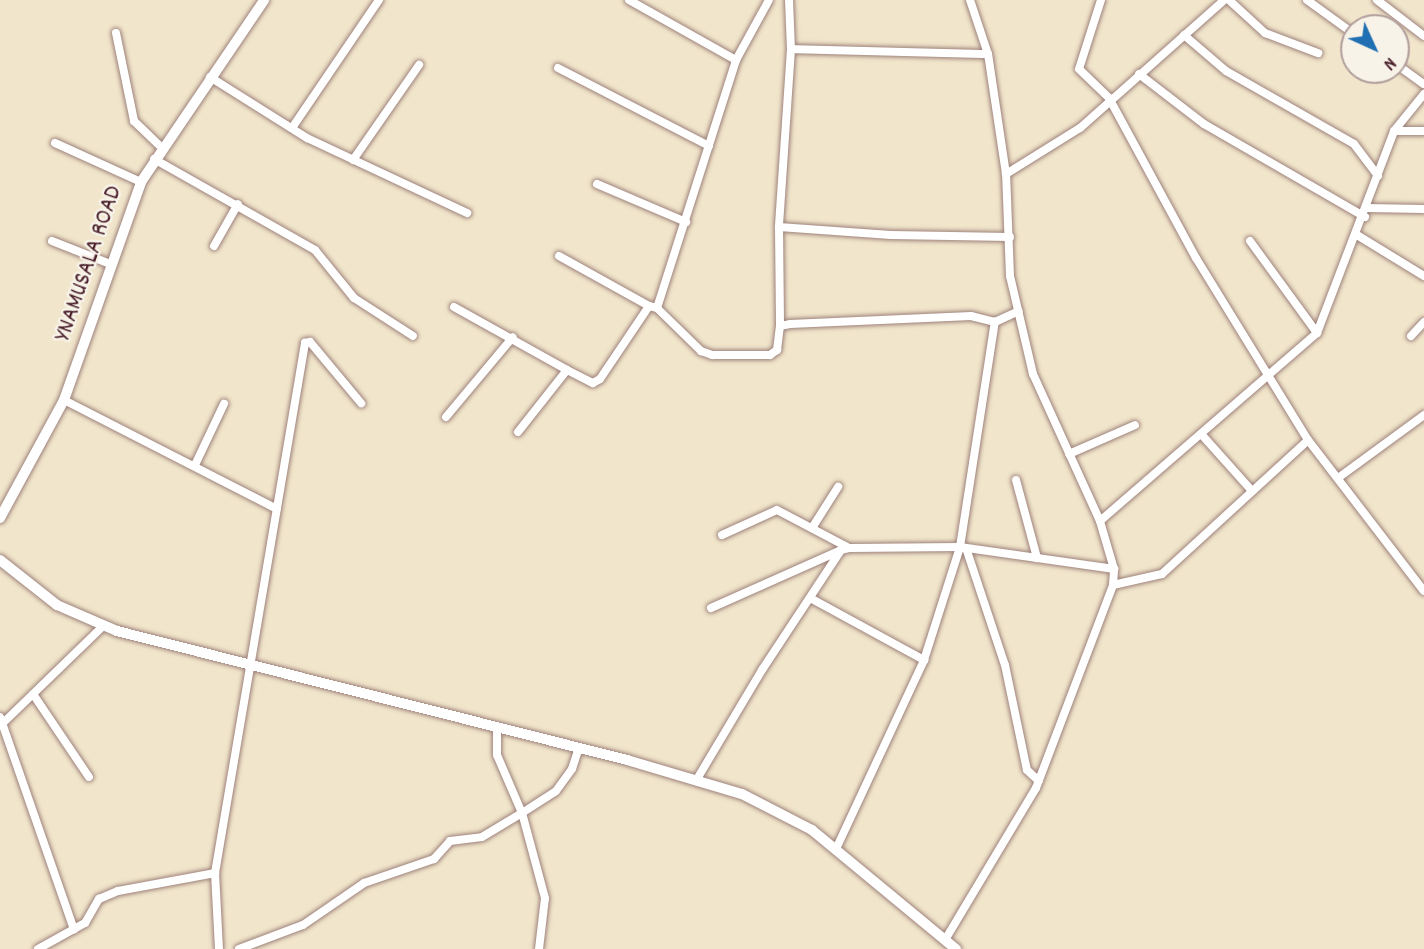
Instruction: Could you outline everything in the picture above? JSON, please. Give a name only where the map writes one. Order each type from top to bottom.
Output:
[{"type":"main road","name":"YNAMUSALA ROAD","points":[[0,518],[64,400],[141,182],[161,147],[264,0]]},
{"type":"main road","points":[[0,560],[57,605],[103,626],[697,779],[762,802],[836,849],[956,949]]},
{"type":"street","points":[[292,128],[379,0]]},
{"type":"street","points":[[629,0],[736,60]]},
{"type":"street","points":[[454,307],[593,383],[600,380],[653,307],[686,222],[736,60],[769,0]]},
{"type":"street","points":[[559,256],[653,307],[701,351],[712,355],[770,355],[777,350],[780,326],[779,227],[791,49],[789,0]]},
{"type":"street","points":[[945,940],[1027,809],[1113,585],[1114,569],[1100,522],[1033,374],[1010,276],[1006,174],[988,54],[970,0]]},
{"type":"street","points":[[1101,0],[1079,69],[1109,98],[1196,258],[1308,440],[1424,591]]},
{"type":"street","points":[[1006,174],[1055,147],[1226,0],[1265,33],[1318,53]]},
{"type":"street","points":[[1307,0],[1340,24]]},
{"type":"street","points":[[1377,0],[1424,36]]},
{"type":"street","points":[[116,33],[134,121],[161,147]]},
{"type":"street","points":[[1184,35],[1226,71],[1354,144],[1378,176]]},
{"type":"street","points":[[791,49],[988,54]]},
{"type":"street","points":[[353,160],[419,65]]},
{"type":"street","points":[[558,68],[709,146]]},
{"type":"street","points":[[1139,74],[1197,120],[1366,212],[1424,209]]},
{"type":"street","points":[[210,77],[292,128],[353,160],[467,213]]},
{"type":"street","points":[[1100,522],[1317,333],[1366,212],[1394,131],[1424,94]]},
{"type":"street","points":[[1394,131],[1424,131]]},
{"type":"street","points":[[55,143],[141,182]]},
{"type":"street","points":[[154,159],[315,250],[354,298],[413,335]]},
{"type":"street","points":[[597,184],[686,222]]},
{"type":"street","points":[[214,246],[237,204]]},
{"type":"street","points":[[779,227],[891,236],[1010,237]]},
{"type":"street","points":[[1357,235],[1424,276]]},
{"type":"street","points":[[52,241],[110,264]]},
{"type":"street","points":[[1250,241],[1317,333]]},
{"type":"street","points":[[780,326],[971,316],[995,322],[1019,311]]},
{"type":"street","points":[[836,849],[924,660],[963,547],[995,322]]},
{"type":"street","points":[[1411,336],[1424,322]]},
{"type":"street","points":[[446,417],[513,337]]},
{"type":"street","points":[[219,949],[215,873],[304,343],[310,342],[361,403]]},
{"type":"street","points":[[518,432],[567,370]]},
{"type":"street","points":[[64,400],[277,509]]},
{"type":"street","points":[[195,465],[224,404]]},
{"type":"street","points":[[1338,478],[1424,417]]},
{"type":"street","points":[[1069,454],[1135,425]]},
{"type":"street","points":[[1202,435],[1252,491]]},
{"type":"street","points":[[1113,585],[1162,574],[1308,440]]},
{"type":"street","points":[[1016,480],[1037,558]]},
{"type":"street","points":[[812,528],[838,487]]},
{"type":"street","points":[[722,536],[777,510],[845,549]]},
{"type":"street","points":[[963,547],[1006,665],[1027,770],[1039,781]]},
{"type":"street","points":[[712,608],[845,549],[963,547],[1114,569]]},
{"type":"street","points":[[697,779],[762,670],[845,549]]},
{"type":"street","points":[[812,599],[924,660]]},
{"type":"street","points":[[75,929],[1,721],[103,626]]},
{"type":"street","points":[[33,694],[89,777]]},
{"type":"street","points":[[497,727],[497,755],[522,813],[545,898],[539,949]]},
{"type":"street","points":[[239,949],[303,925],[364,883],[435,859],[450,841],[482,837],[556,791],[572,769],[579,748]]},
{"type":"street","points":[[38,949],[85,923],[99,899],[118,891],[215,873]]}]
